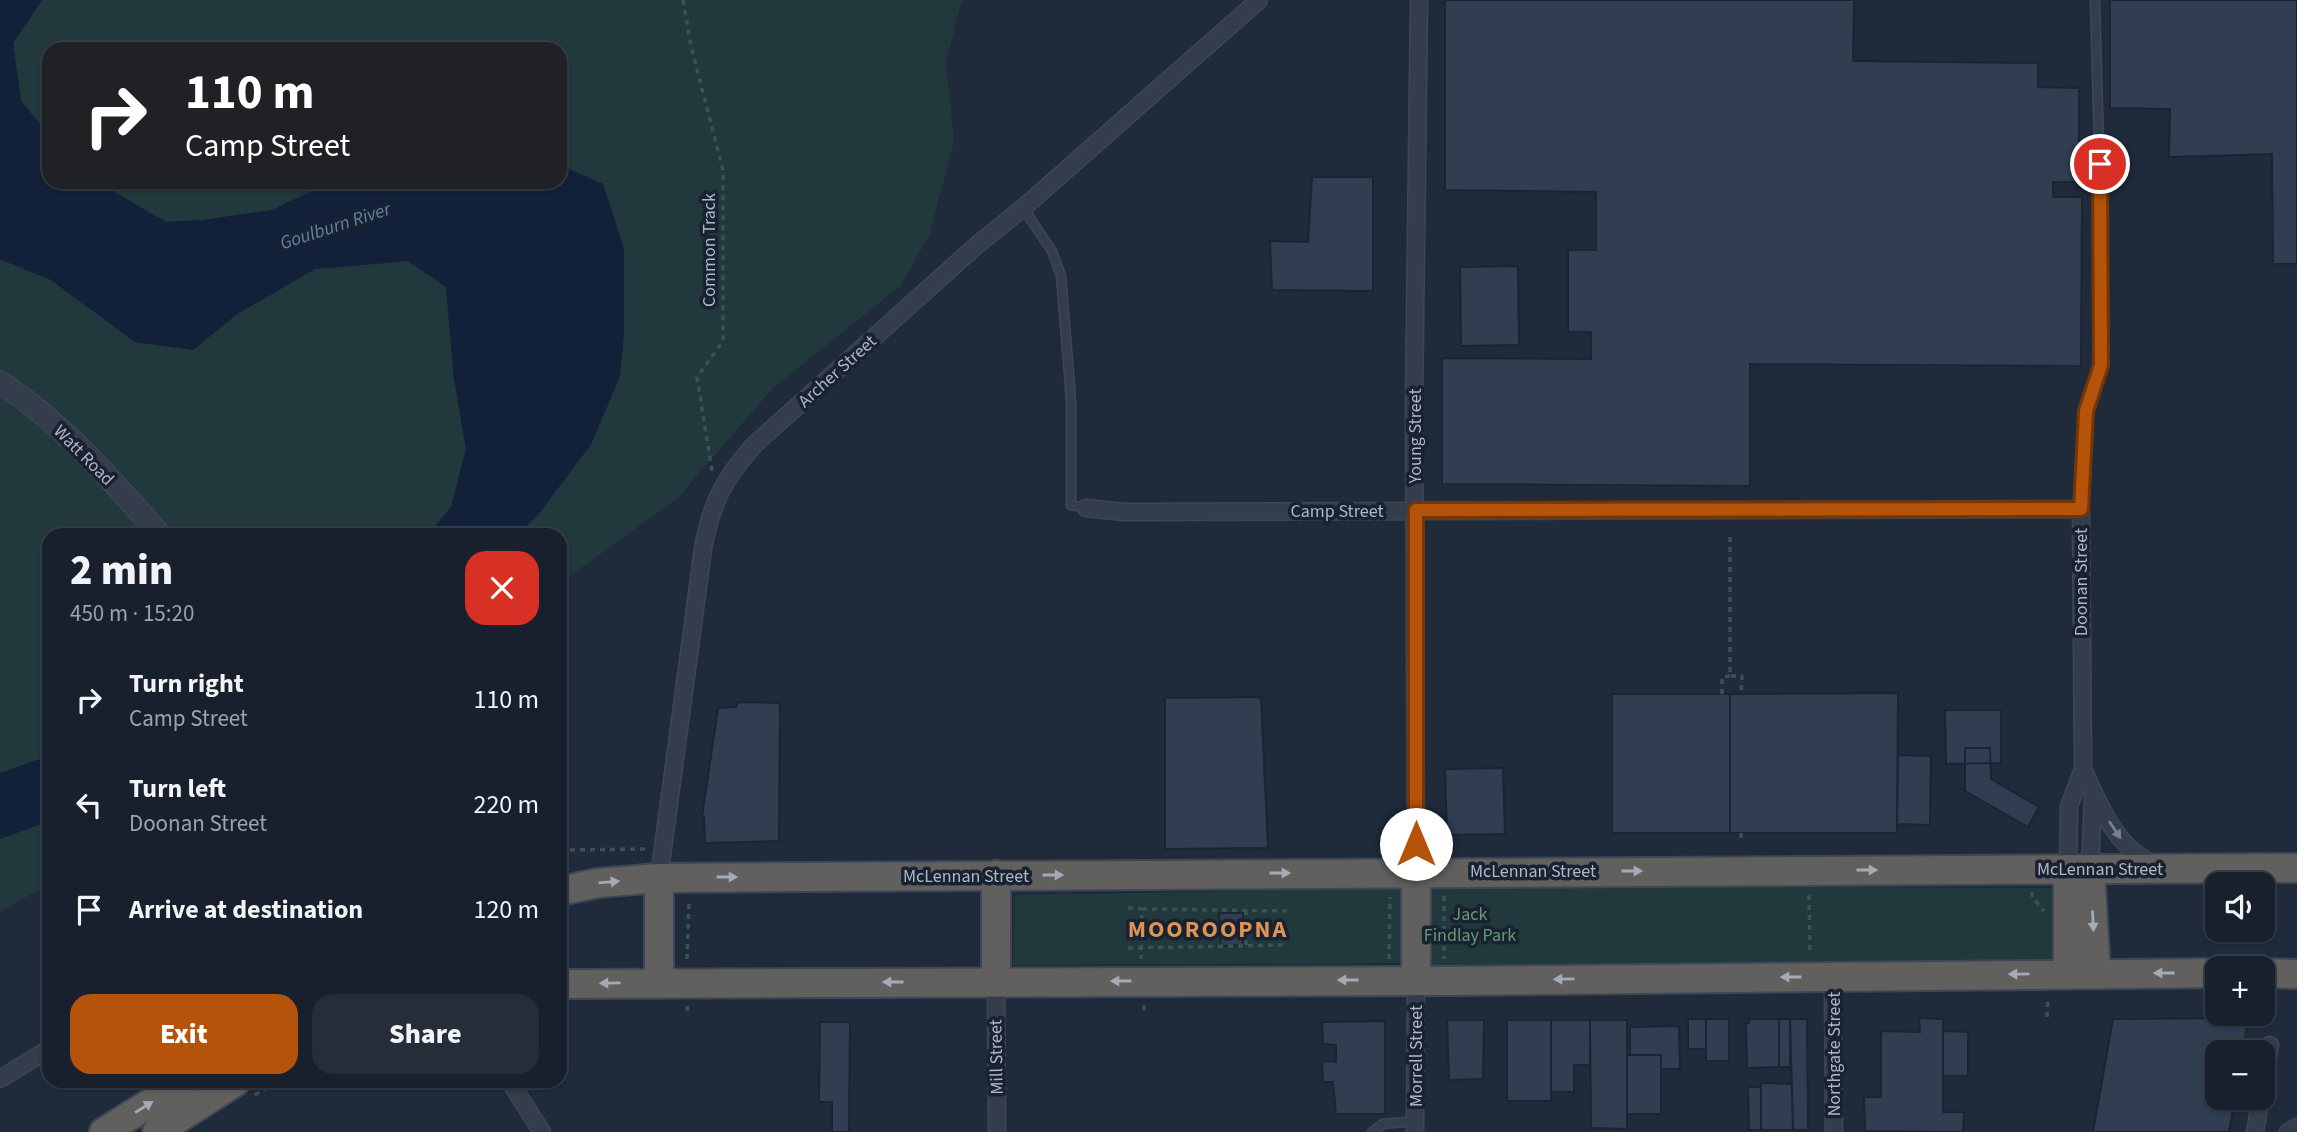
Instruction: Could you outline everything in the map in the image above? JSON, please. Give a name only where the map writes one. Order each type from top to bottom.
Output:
[{"type":"highway","name":"McLennan Street","points":[[567,890],[598,883],[659,878],[2297,868]]},
{"type":"highway","points":[[2071,973],[2079,869]]},
{"type":"highway","points":[[1416,980],[1417,872]]},
{"type":"highway","points":[[996,875],[996,981]]},
{"type":"highway","points":[[659,878],[673,982]]},
{"type":"highway","points":[[2275,973],[2297,974]]},
{"type":"highway","points":[[567,984],[2205,974]]},
{"type":"highway","points":[[104,1132],[174,1088]]},
{"type":"highway","points":[[158,1132],[225,1088]]},
{"type":"street","name":"Archer Street","points":[[659,878],[703,549],[711,510],[727,477],[755,444],[1259,0]]},
{"type":"street","name":"Young Street","points":[[1417,872],[1414,405],[1419,0]]},
{"type":"street","name":"Watt Road","points":[[0,382],[66,434],[154,528]]},
{"type":"street","name":"Camp Street","points":[[1086,508],[1124,512],[2081,509]]},
{"type":"street","name":"Doonan Street","points":[[2079,869],[2069,806],[2083,769],[2081,509]]},
{"type":"street","points":[[2083,769],[2109,821],[2132,850],[2153,864],[2171,869]]},
{"type":"street","points":[[2079,869],[2093,791]]},
{"type":"street","name":"Northgate Street","points":[[1821,976],[1834,1132]]},
{"type":"street","name":"Morrell Street","points":[[1415,1127],[1416,980]]},
{"type":"street","name":"Mill Street","points":[[996,981],[997,1132]]},
{"type":"street","points":[[0,1079],[42,1053]]},
{"type":"street","points":[[514,1088],[542,1132]]},
{"type":"street","points":[[2255,1132],[2259,1110]]},
{"type":"street","points":[[2288,1132],[2297,1128]]},
{"type":"lane","name":"Doonan Street","points":[[2081,509],[2086,411],[2101,365],[2101,219],[2095,0]]},
{"type":"lane","name":"Camp Street","points":[[1023,208],[1052,251],[1061,276],[1071,400],[1070,505],[1086,508]]},
{"type":"lane","points":[[1372,1132],[1383,1124],[1415,1127]]},
{"type":"path","name":"Common Track","points":[[683,0],[691,46],[723,170],[723,341],[697,377],[712,474],[718,494]]},
{"type":"path","points":[[1730,537],[1730,676]]},
{"type":"path","points":[[1722,694],[1722,677],[1742,676],[1741,694]]},
{"type":"path","points":[[1741,833],[1741,842]]},
{"type":"path","points":[[567,850],[663,849]]},
{"type":"path","points":[[2031,869],[2032,897],[2048,916]]},
{"type":"path","points":[[1809,871],[1821,976]]},
{"type":"path","points":[[1388,980],[1417,872]]},
{"type":"path","points":[[1417,872],[1445,980]]},
{"type":"path","points":[[688,1014],[673,982],[687,930],[693,878]]},
{"type":"path","points":[[1128,908],[1287,911]]},
{"type":"path","points":[[1142,909],[1142,948]]},
{"type":"path","points":[[1246,910],[1247,946]]},
{"type":"path","points":[[1128,948],[1288,945]]},
{"type":"path","points":[[2047,1017],[2071,973]]},
{"type":"green space","points":[[42,0],[965,0],[961,3],[946,62],[954,142],[929,236],[901,285],[772,389],[677,499],[567,578],[567,528],[525,528],[541,511],[591,445],[620,376],[624,332],[624,249],[603,184],[567,168],[567,42],[42,42],[42,126],[21,101],[13,43]]},
{"type":"green space","points":[[109,189],[316,189],[272,210],[203,220],[166,222]]},
{"type":"green space","points":[[0,259],[51,280],[135,342],[193,350],[237,314],[315,269],[408,261],[446,287],[454,379],[466,449],[451,507],[434,528],[42,528],[42,758],[0,773]]},
{"type":"green space","points":[[42,824],[42,888],[0,912],[0,839]]},
{"type":"green space","name":"Jack Findlay Park","points":[[1429,885],[2058,888],[2059,962],[1427,967]]},
{"type":"green space","name":"Jack Findlay Park","points":[[1407,888],[1403,963],[1013,965],[1015,895]]},
{"type":"water","name":"Goulburn River","points":[[0,0],[42,0],[13,43],[21,101],[42,126],[42,189],[109,189],[166,222],[203,220],[272,210],[316,189],[567,189],[567,168],[603,184],[624,249],[624,332],[620,376],[591,444],[541,511],[525,528],[434,528],[451,507],[466,449],[454,379],[446,287],[408,261],[315,269],[237,314],[193,350],[135,342],[51,280],[0,259]]},
{"type":"water","points":[[42,758],[42,824],[0,839],[0,773]]},
{"type":"building","points":[[1445,0],[1854,0],[1853,61],[2038,63],[2038,87],[2079,88],[2079,182],[2053,182],[2053,197],[2082,197],[2081,366],[1750,364],[1750,486],[1442,484],[1442,358],[1591,359],[1591,332],[1568,332],[1568,250],[1596,250],[1596,192],[1445,190]]},
{"type":"building","points":[[2110,0],[2297,0],[2297,264],[2273,264],[2272,154],[2169,157],[2170,109],[2110,108]]},
{"type":"building","points":[[1312,177],[1373,177],[1373,291],[1272,290],[1270,241],[1308,242]]},
{"type":"building","points":[[1518,266],[1519,345],[1461,346],[1460,267]]},
{"type":"building","points":[[1898,693],[1897,833],[1730,833],[1730,694]]},
{"type":"building","points":[[1612,694],[1730,694],[1730,833],[1612,833]]},
{"type":"building","points":[[1261,697],[1268,848],[1165,849],[1165,698]]},
{"type":"building","points":[[738,702],[780,703],[779,841],[705,843],[702,817],[718,708],[736,707]]},
{"type":"building","points":[[1945,710],[2001,710],[2001,763],[1946,764]]},
{"type":"building","points":[[1965,748],[1990,748],[1991,779],[2039,807],[2028,827],[1965,791]]},
{"type":"building","points":[[1898,755],[1931,756],[1930,825],[1897,824]]},
{"type":"building","points":[[1503,768],[1505,834],[1447,835],[1445,769]]},
{"type":"building","points":[[1219,913],[1243,913],[1243,945],[1221,946]]},
{"type":"building","points":[[1919,1018],[1943,1019],[1943,1112],[1964,1112],[1963,1132],[1865,1131],[1864,1097],[1881,1097],[1881,1031],[1920,1032]]},
{"type":"building","points":[[2205,1018],[2205,1026],[2247,1026],[2245,1040],[2205,1040],[2205,1110],[2233,1110],[2229,1132],[2093,1132],[2113,1019]]},
{"type":"building","points":[[1688,1019],[1706,1019],[1706,1049],[1688,1049]]},
{"type":"building","points":[[1706,1019],[1729,1019],[1729,1061],[1706,1061]]},
{"type":"building","points":[[1749,1019],[1779,1019],[1779,1067],[1747,1068],[1746,1023],[1749,1023]]},
{"type":"building","points":[[1779,1019],[1790,1019],[1790,1067],[1779,1067]]},
{"type":"building","points":[[1790,1019],[1807,1019],[1808,1130],[1793,1130]]},
{"type":"building","points":[[1447,1020],[1484,1020],[1483,1079],[1449,1080]]},
{"type":"building","points":[[1507,1020],[1551,1020],[1551,1101],[1507,1101]]},
{"type":"building","points":[[1551,1020],[1590,1020],[1590,1065],[1574,1065],[1574,1092],[1551,1092]]},
{"type":"building","points":[[1590,1020],[1627,1020],[1627,1129],[1591,1128]]},
{"type":"building","points":[[1385,1021],[1385,1114],[1336,1114],[1333,1082],[1323,1082],[1322,1061],[1336,1062],[1336,1045],[1323,1044],[1322,1022]]},
{"type":"building","points":[[820,1022],[850,1022],[849,1132],[832,1132],[832,1102],[819,1102]]},
{"type":"building","points":[[1679,1026],[1680,1069],[1661,1069],[1661,1055],[1630,1055],[1630,1027]]},
{"type":"building","points":[[1943,1031],[1968,1032],[1968,1076],[1943,1076]]},
{"type":"building","points":[[1627,1055],[1661,1055],[1661,1114],[1627,1114]]},
{"type":"building","points":[[1761,1083],[1792,1084],[1793,1130],[1761,1130]]},
{"type":"building","points":[[1748,1087],[1761,1087],[1761,1130],[1749,1130]]},
{"type":"district","name":"MOOROOPNA","points":[[1208,929]]},
{"type":"route","points":[[1416,844],[1416,510],[2081,509],[2086,411],[2101,365],[2100,164]]}]
